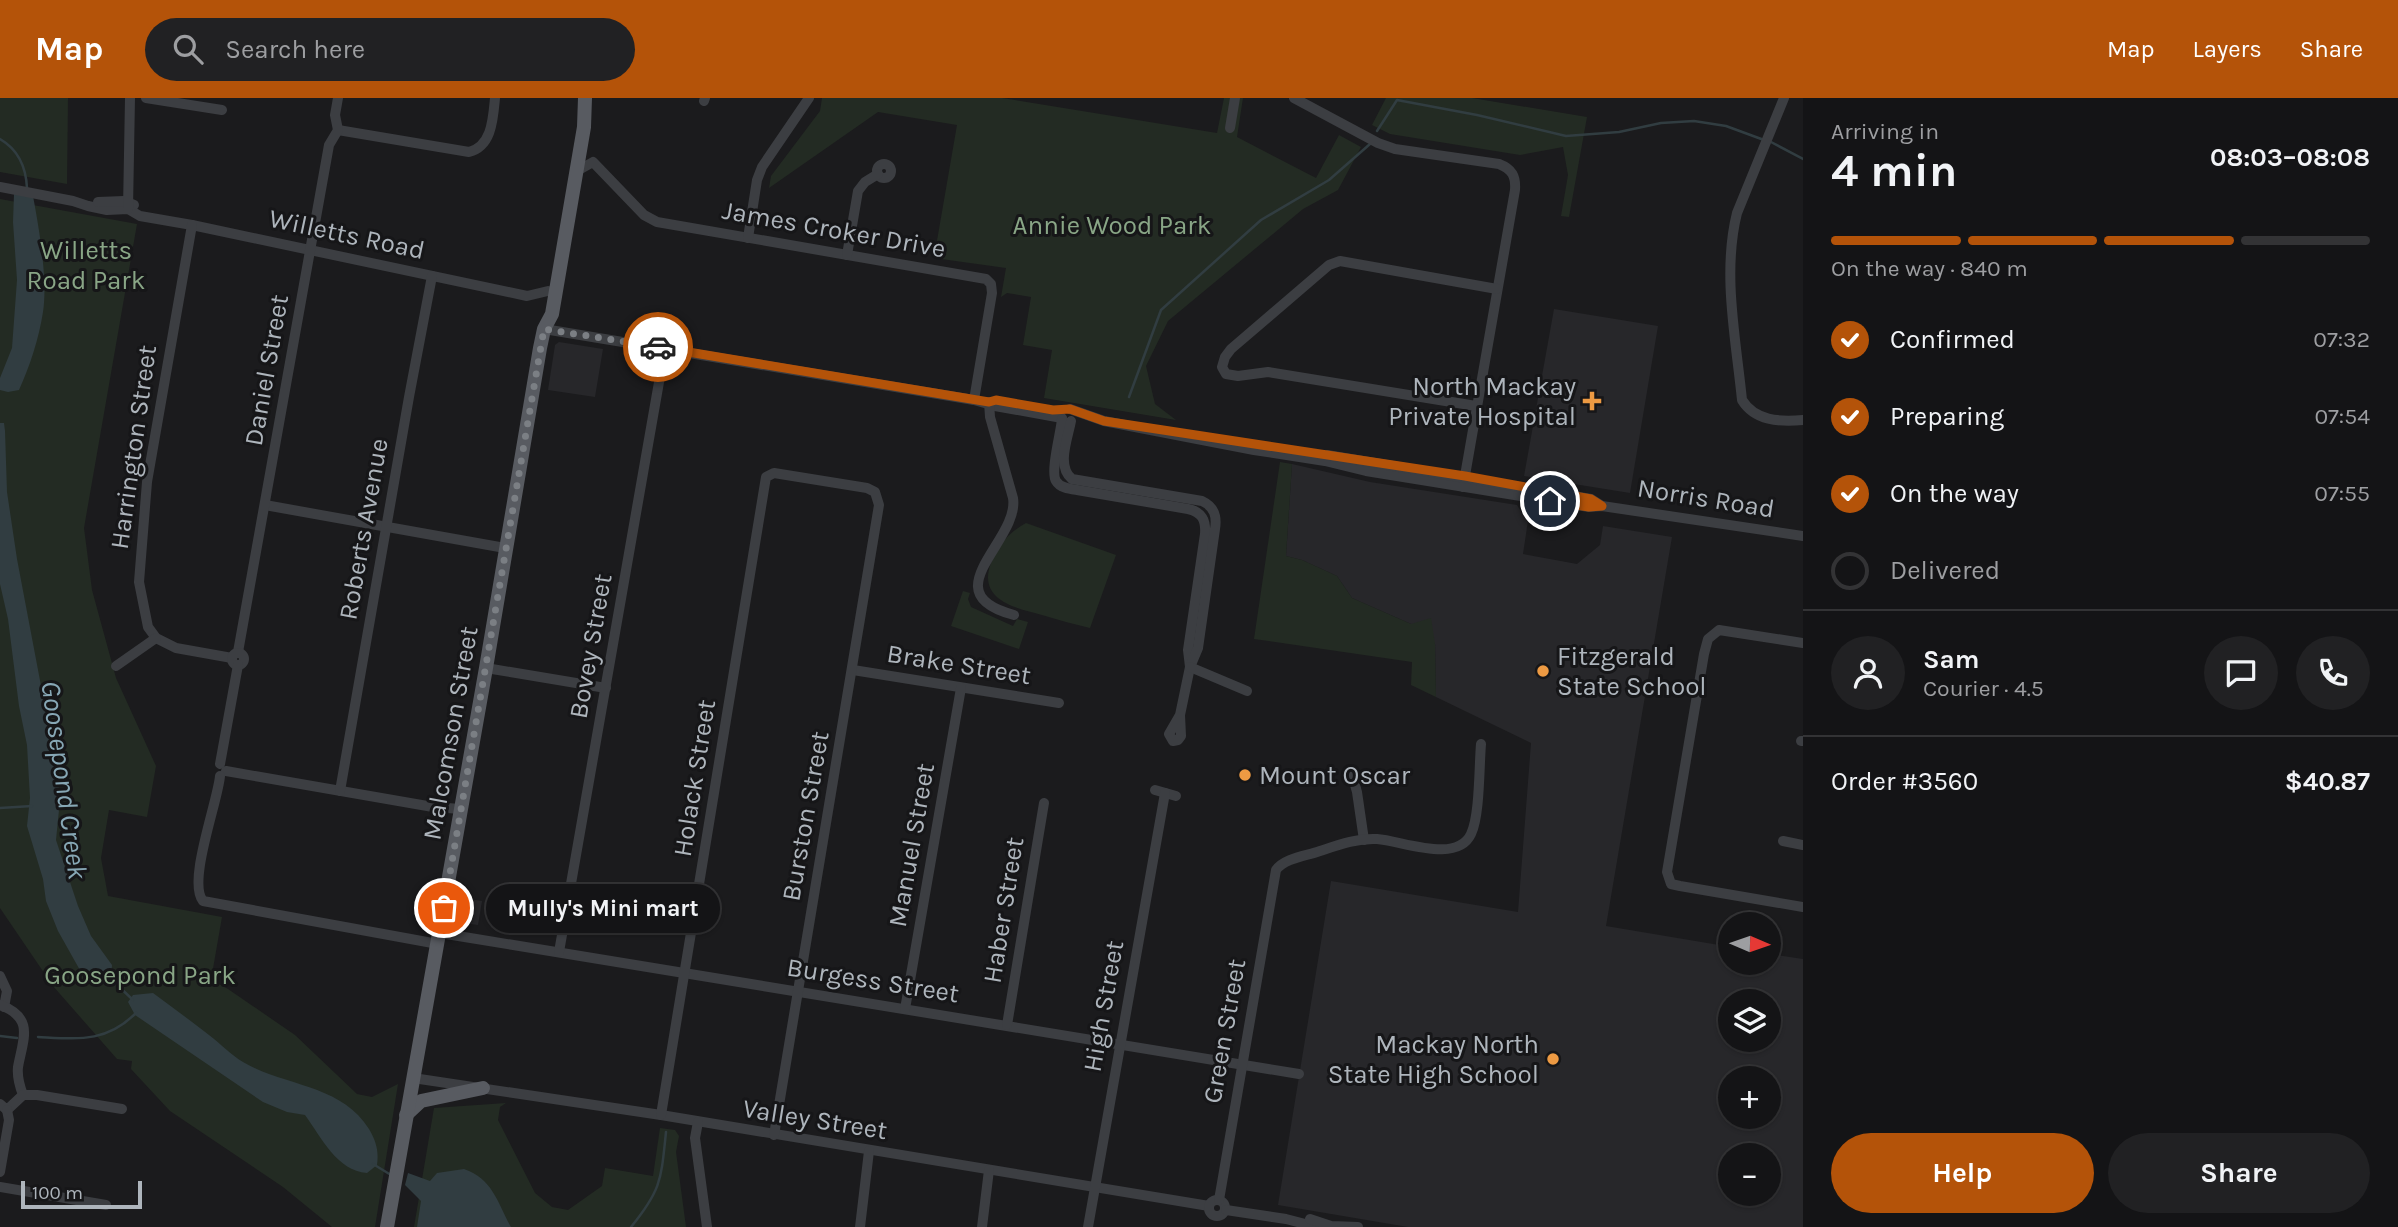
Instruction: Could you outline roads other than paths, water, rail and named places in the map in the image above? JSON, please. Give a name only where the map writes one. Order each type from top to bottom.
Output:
[{"type":"main road","name":"Malcomson Street","points":[[544,329],[552,314],[584,127],[584,104]]},
{"type":"main road","name":"Malcomson Street","points":[[387,1227],[486,668],[544,329],[548,291],[584,104]]},
{"type":"main road","points":[[406,1115],[421,1101],[483,1088]]},
{"type":"street","points":[[129,206],[130,98]]},
{"type":"street","points":[[146,98],[222,110]]},
{"type":"street","name":"Daniel Street","points":[[204,901],[198,890],[209,817],[219,787],[236,658],[329,145],[338,130],[335,115],[338,98]]},
{"type":"street","points":[[338,130],[469,152],[479,149],[487,139],[495,98]]},
{"type":"street","points":[[748,238],[757,180],[762,167],[809,98]]},
{"type":"street","points":[[1230,128],[1235,98]]},
{"type":"street","points":[[1294,98],[1387,146],[1499,164],[1512,172],[1515,190],[1464,482]]},
{"type":"street","points":[[1784,98],[1737,213],[1732,232],[1731,292],[1742,400],[1749,411],[1765,419],[1803,420]]},
{"type":"street","name":"James Croker Drive","points":[[577,171],[593,162],[644,215],[657,222],[988,280],[992,293],[974,400]]},
{"type":"street","points":[[847,255],[858,191],[865,182],[878,174]]},
{"type":"street","name":"Willetts Road","points":[[0,187],[73,201],[129,206],[158,218],[527,296],[548,291]]},
{"type":"street","name":"Harrington Street","points":[[156,638],[148,627],[139,582],[141,532],[146,482],[192,225]]},
{"type":"street","points":[[1476,406],[1268,372],[1238,376],[1226,374],[1222,366],[1231,349],[1329,265],[1340,261],[1497,289]]},
{"type":"street","name":"Roberts Avenue","points":[[340,791],[408,397],[432,276]]},
{"type":"street","name":"Norris Road","points":[[544,329],[974,400],[996,400],[1053,410],[1067,416],[1254,450],[1591,499],[1602,506],[1803,536]]},
{"type":"street","name":"Bovey Street","points":[[559,952],[665,348]]},
{"type":"street","points":[[989,402],[1014,509],[1010,522],[986,561],[979,596],[993,607],[1014,615]]},
{"type":"street","points":[[1067,416],[1054,476],[1056,481],[1189,504],[1210,522],[1204,576],[1188,650],[1190,667],[1180,715]]},
{"type":"street","name":"Burston Street","points":[[763,488],[766,477],[774,473],[867,488],[876,492],[879,505],[774,1135]]},
{"type":"street","name":"Holack Street","points":[[661,1115],[763,488]]},
{"type":"street","points":[[265,505],[505,548]]},
{"type":"street","points":[[1803,643],[1719,629],[1708,639],[1667,872],[1671,884],[1803,907]]},
{"type":"street","points":[[116,666],[156,638],[176,648],[236,658]]},
{"type":"street","points":[[1190,667],[1247,691]]},
{"type":"street","points":[[486,668],[606,688]]},
{"type":"street","name":"Brake Street","points":[[853,670],[1059,703]]},
{"type":"street","name":"Manuel Street","points":[[905,1009],[961,688]]},
{"type":"street","points":[[1351,771],[1364,840],[1450,850],[1460,847],[1472,832],[1481,744]]},
{"type":"street","points":[[222,770],[433,807],[461,809]]},
{"type":"street","name":"High Street","points":[[1088,1227],[1165,793]]},
{"type":"street","name":"Haber Street","points":[[1007,1025],[1044,803]]},
{"type":"street","name":"Green Street","points":[[1217,1212],[1276,870],[1285,863],[1364,840]]},
{"type":"street","points":[[1783,841],[1803,845]]},
{"type":"street","name":"Burgess Street","points":[[204,901],[439,939],[559,952],[686,972],[1299,1074]]},
{"type":"street","points":[[0,976],[7,991],[2,1006],[12,1010],[23,1024],[25,1042],[18,1068],[23,1095]]},
{"type":"street","name":"Valley Street","points":[[413,1078],[661,1115],[1095,1188],[1217,1212],[1308,1219],[1327,1226],[1358,1227]]},
{"type":"street","points":[[0,1172],[9,1120],[4,1107],[23,1095],[122,1109]]},
{"type":"street","points":[[698,1122],[695,1138],[707,1227]]},
{"type":"street","points":[[860,1227],[869,1151]]},
{"type":"street","points":[[982,1227],[989,1170]]},
{"type":"street","points":[[0,1186],[106,1205]]},
{"type":"waterway","points":[[1377,131],[1397,100],[1566,136],[1619,132],[1661,123],[1694,121],[1726,126],[1764,140]]},
{"type":"waterway","name":"Goosepond Creek","points":[[0,139],[12,148],[20,160],[27,188]]},
{"type":"waterway","points":[[1771,142],[1803,159]]},
{"type":"waterway","points":[[1129,397],[1161,310],[1261,220],[1329,180],[1370,144]]},
{"type":"waterway","points":[[0,808],[32,806]]},
{"type":"waterway","name":"Goosepond Creek","points":[[108,976],[133,1000]]},
{"type":"waterway","points":[[38,1037],[91,1037],[114,1030],[136,1013]]},
{"type":"waterway","points":[[0,1036],[17,1038]]},
{"type":"waterway","points":[[631,1227],[649,1203],[658,1183],[666,1132]]},
{"type":"waterway","name":"Goosepond Creek","points":[[373,1164],[391,1175]]},
{"type":"place","name":"North Mackay Private Hospital","points":[[1592,401]]},
{"type":"place","name":"Fitzgerald State School","points":[[1543,671]]},
{"type":"place","name":"Mount Oscar","points":[[1245,775]]},
{"type":"place","name":"Mully's Mini mart","points":[[444,908]]},
{"type":"place","name":"Mackay North State High School","points":[[1553,1059]]},
{"type":"park label","name":"Annie Wood Park","points":[[1112,225]]},
{"type":"park label","name":"Willetts Road Park","points":[[86,265]]},
{"type":"park label","name":"Goosepond Park","points":[[140,975]]}]
